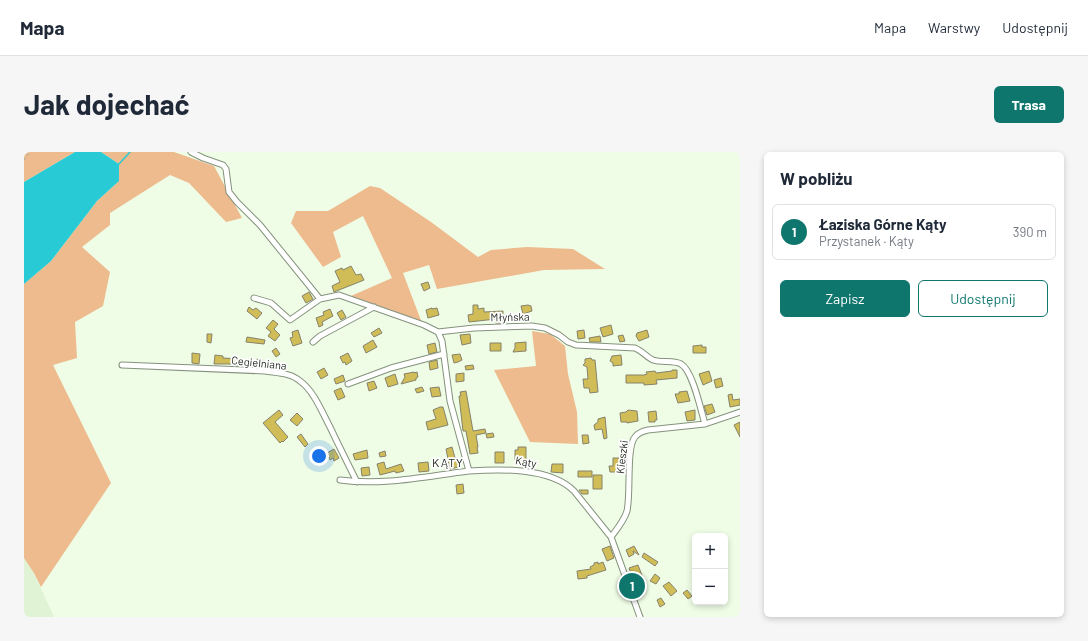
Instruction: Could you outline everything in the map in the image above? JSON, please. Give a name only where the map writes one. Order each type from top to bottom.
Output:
[{"type":"street","points":[[191,152],[202,158],[223,165],[226,169],[229,192],[260,225],[320,299]]},
{"type":"street","points":[[254,298],[271,304],[290,320],[320,299],[339,295],[424,325],[438,332],[442,341],[450,401],[469,471],[377,482],[340,480]]},
{"type":"street","points":[[314,342],[320,336],[374,307]]},
{"type":"street","name":"Młyńska","points":[[438,332],[474,328],[532,326],[545,328],[568,342],[576,345],[635,348],[642,351],[652,359],[660,362],[676,362],[682,365],[691,378],[705,424]]},
{"type":"street","points":[[348,384],[391,368],[444,354]]},
{"type":"street","name":"Cegielniana","points":[[122,365],[265,372],[285,374],[294,377],[306,386],[320,408],[357,482]]},
{"type":"street","name":"Kieszki","points":[[611,537],[621,524],[626,513],[631,446],[635,436],[648,430],[705,424],[740,412]]},
{"type":"street","name":"Kąty","points":[[469,471],[496,469],[517,470],[554,478],[567,484],[611,537],[640,617]]},
{"type":"path","points":[[24,160],[30,152]]},
{"type":"shaded area","points":[[24,152],[75,152],[24,182]]},
{"type":"shaded area","points":[[101,152],[174,152],[214,166],[242,218],[226,222],[189,183],[170,175],[110,213],[110,225],[82,247],[110,272],[103,306],[75,322],[77,358],[53,365],[111,483],[41,587],[24,558],[24,284],[51,261],[97,201],[119,181],[119,164]]},
{"type":"shaded area","points":[[370,186],[380,188],[431,222],[478,257],[491,250],[527,247],[573,249],[605,269],[544,270],[437,289],[429,265],[403,273],[422,323],[351,296],[392,278],[363,216],[333,232],[341,257],[323,267],[291,223],[296,211],[328,211]]},
{"type":"shaded area","points":[[532,331],[550,334],[565,346],[568,374],[577,412],[578,444],[530,442],[494,370],[536,366]]},
{"type":"shaded area","points":[[24,558],[34,573],[54,617],[24,617]]},
{"type":"water","points":[[75,152],[101,152],[119,164],[119,181],[97,201],[51,261],[24,284],[24,182]]},
{"type":"building","points":[[351,266],[356,275],[361,274],[364,280],[334,292],[332,286],[340,282],[335,271],[342,268],[343,270]]},
{"type":"building","points":[[428,282],[430,288],[424,291],[421,284]]},
{"type":"building","points":[[309,292],[313,299],[306,303],[302,296]]},
{"type":"building","points":[[473,305],[478,305],[478,309],[484,308],[484,312],[503,311],[503,315],[506,315],[506,323],[496,323],[496,319],[469,322],[468,315],[473,314]]},
{"type":"building","points":[[521,306],[531,306],[532,311],[523,314]]},
{"type":"building","points":[[249,307],[253,310],[256,308],[262,313],[257,319],[247,311]]},
{"type":"building","points":[[437,308],[439,315],[428,318],[426,310]]},
{"type":"building","points":[[330,309],[333,316],[322,322],[323,325],[319,327],[316,318],[324,315],[323,312]]},
{"type":"building","points":[[342,310],[346,317],[341,320],[337,313]]},
{"type":"building","points":[[273,320],[278,324],[274,329],[280,335],[275,341],[268,336],[271,332],[266,328]]},
{"type":"building","points":[[611,325],[613,334],[603,337],[600,328]]},
{"type":"building","points":[[379,328],[382,333],[374,337],[371,333]]},
{"type":"building","points":[[298,330],[302,343],[293,346],[290,338],[293,337],[292,332]]},
{"type":"building","points":[[584,330],[585,338],[578,339],[577,331]]},
{"type":"building","points":[[647,330],[649,337],[639,341],[636,336],[637,333]]},
{"type":"building","points":[[207,334],[212,334],[211,343],[207,342]]},
{"type":"building","points":[[470,334],[471,343],[462,345],[460,335]]},
{"type":"building","points":[[623,335],[625,341],[620,342],[618,336]]},
{"type":"building","points":[[600,336],[601,342],[590,342],[589,338]]},
{"type":"building","points":[[247,337],[265,340],[264,344],[246,342]]},
{"type":"building","points":[[373,340],[377,347],[366,353],[363,346]]},
{"type":"building","points":[[526,342],[526,351],[513,352],[515,343]]},
{"type":"building","points":[[435,343],[437,352],[429,354],[427,345]]},
{"type":"building","points":[[490,343],[501,343],[501,351],[490,351]]},
{"type":"building","points":[[702,345],[702,347],[706,347],[706,353],[693,353],[693,346]]},
{"type":"building","points":[[276,348],[280,354],[276,357],[272,351]]},
{"type":"building","points":[[192,353],[200,354],[199,364],[192,363]]},
{"type":"building","points":[[348,353],[352,361],[346,365],[340,357]]},
{"type":"building","points":[[460,354],[462,360],[454,363],[452,355]]},
{"type":"building","points":[[215,355],[223,356],[223,358],[241,359],[241,366],[233,366],[233,364],[214,364]]},
{"type":"building","points":[[621,355],[622,365],[613,366],[613,363],[610,361],[612,356]]},
{"type":"building","points":[[591,358],[592,360],[595,360],[598,392],[590,393],[589,388],[584,388],[583,379],[588,379],[587,367],[583,365],[585,363],[585,359]]},
{"type":"building","points":[[257,359],[265,361],[264,367],[255,367]]},
{"type":"building","points":[[437,360],[438,368],[430,370],[429,362]]},
{"type":"building","points":[[473,365],[474,369],[466,370],[465,366]]},
{"type":"building","points":[[324,368],[328,375],[321,379],[317,372]]},
{"type":"building","points":[[677,370],[677,378],[656,380],[657,384],[644,385],[644,383],[626,383],[626,375],[644,375],[647,374],[646,372],[655,371],[656,373]]},
{"type":"building","points":[[709,371],[712,381],[703,385],[699,374]]},
{"type":"building","points":[[417,372],[418,377],[416,380],[401,384],[405,377],[404,374]]},
{"type":"building","points":[[464,373],[464,381],[456,382],[456,374]]},
{"type":"building","points":[[395,374],[398,384],[388,387],[385,378]]},
{"type":"building","points":[[343,375],[345,381],[336,384],[334,379]]},
{"type":"building","points":[[721,378],[723,386],[716,388],[714,380]]},
{"type":"building","points":[[374,381],[377,388],[369,391],[367,383]]},
{"type":"building","points":[[422,387],[424,391],[417,393],[415,389]]},
{"type":"building","points":[[439,387],[441,396],[432,397],[430,388]]},
{"type":"building","points":[[341,388],[345,397],[338,400],[334,391]]},
{"type":"building","points":[[466,391],[473,431],[485,429],[486,433],[476,435],[478,453],[470,454],[466,431],[463,431],[459,396],[461,396],[460,392]]},
{"type":"building","points":[[687,391],[690,401],[678,403],[675,394]]},
{"type":"building","points":[[732,394],[733,400],[740,399],[740,405],[730,407],[728,395]]},
{"type":"building","points":[[712,404],[715,412],[707,415],[704,406]]},
{"type":"building","points":[[443,407],[448,425],[428,430],[426,422],[436,419],[433,410]]},
{"type":"building","points":[[279,410],[283,415],[275,422],[288,437],[280,443],[263,423]]},
{"type":"building","points":[[628,410],[637,411],[638,421],[627,423],[621,422],[620,413]]},
{"type":"building","points":[[695,410],[695,420],[687,421],[685,412]]},
{"type":"building","points":[[656,411],[657,420],[655,420],[655,422],[649,422],[648,412]]},
{"type":"building","points":[[297,413],[303,419],[297,426],[290,420]]},
{"type":"building","points":[[605,417],[607,438],[604,439],[602,429],[595,430],[594,425],[598,422],[598,419]]},
{"type":"building","points":[[740,422],[740,437],[734,425]]},
{"type":"building","points":[[493,433],[494,437],[487,438],[486,434]]},
{"type":"building","points":[[301,434],[308,444],[305,447],[297,437]]},
{"type":"building","points":[[582,435],[588,435],[589,443],[583,444]]},
{"type":"building","points":[[452,447],[459,467],[450,469],[446,449]]},
{"type":"building","points":[[518,447],[526,447],[526,463],[520,463],[520,460],[515,460],[515,450],[518,450]]},
{"type":"building","points":[[334,449],[339,458],[334,461],[333,458],[330,460],[327,453]]},
{"type":"building","points":[[367,450],[368,458],[355,460],[353,454]]},
{"type":"building","points":[[385,451],[386,456],[380,457],[379,453]]},
{"type":"building","points":[[495,452],[504,452],[504,463],[495,463]]},
{"type":"building","points":[[613,458],[620,458],[620,472],[610,472],[609,466],[613,466]]},
{"type":"building","points":[[384,462],[386,469],[401,464],[404,471],[396,473],[395,471],[380,475],[377,464]]},
{"type":"building","points":[[428,462],[429,471],[419,472],[418,463]]},
{"type":"building","points":[[552,464],[563,464],[563,473],[551,472]]},
{"type":"building","points":[[369,467],[370,475],[362,476],[361,468]]},
{"type":"building","points":[[578,471],[592,471],[592,477],[578,477]]},
{"type":"building","points":[[593,475],[602,475],[602,489],[593,489]]},
{"type":"building","points":[[463,484],[464,493],[457,494],[456,485]]},
{"type":"building","points":[[579,490],[588,490],[588,494],[582,494]]},
{"type":"building","points":[[610,546],[614,558],[607,561],[602,549]]},
{"type":"building","points":[[634,546],[639,555],[633,551],[634,554],[629,557],[626,550]]},
{"type":"building","points":[[644,553],[658,562],[655,566],[642,557]]},
{"type":"building","points":[[598,562],[598,564],[603,562],[606,570],[587,576],[587,578],[578,579],[577,571],[591,569],[590,567],[594,565],[594,563]]},
{"type":"building","points":[[638,565],[643,578],[634,581],[629,568]]},
{"type":"building","points":[[655,574],[660,578],[656,584],[650,581]]},
{"type":"building","points":[[669,582],[677,591],[671,596],[663,586]]},
{"type":"building","points":[[687,590],[692,596],[688,599],[683,593]]},
{"type":"building","points":[[661,598],[665,604],[660,607],[657,600]]},
{"type":"waterway","points":[[118,165],[130,152]]},
{"type":"place","name":"Łaziska Górne Kąty","points":[[632,586]]},
{"type":"district","name":"KĄTY","points":[[448,463]]}]
